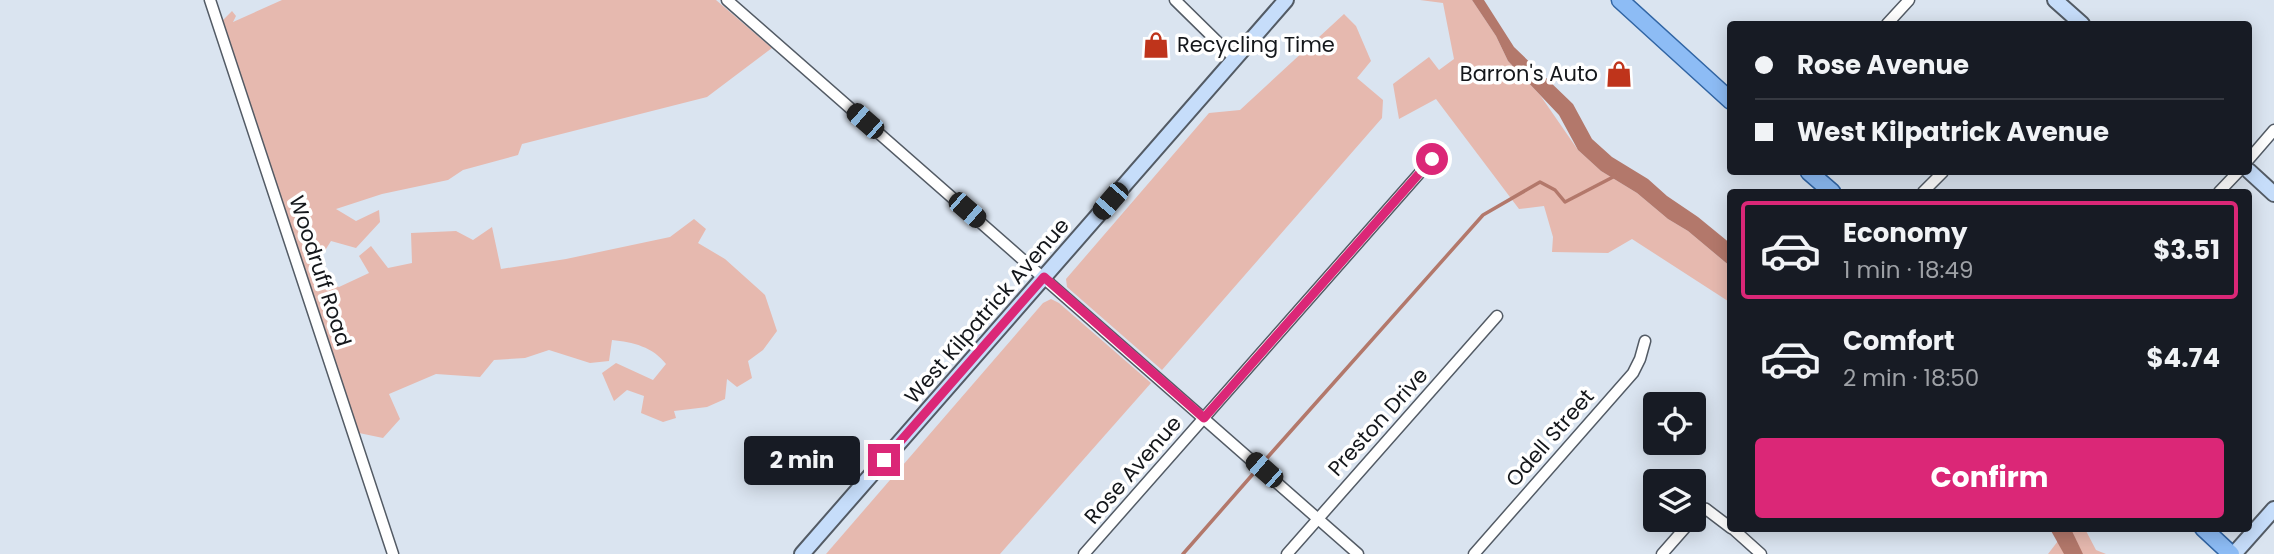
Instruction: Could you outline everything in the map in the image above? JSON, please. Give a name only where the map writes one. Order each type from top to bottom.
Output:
[{"type":"main road","name":"West Kilpatrick Avenue","points":[[802,554],[1286,0]]},
{"type":"main road","points":[[1620,0],[1727,97]]},
{"type":"main road","points":[[2055,0],[2077,21]]},
{"type":"main road","points":[[2252,174],[2274,194]]},
{"type":"main road","points":[[1812,175],[1829,189]]},
{"type":"main road","points":[[2207,532],[2232,554],[2274,509]]},
{"type":"street","name":"Woodruff Road","points":[[210,0],[393,554]]},
{"type":"street","points":[[727,0],[1358,554]]},
{"type":"street","points":[[1175,0],[1234,58]]},
{"type":"street","points":[[1889,21],[1909,0]]},
{"type":"street","points":[[2252,156],[2274,130]]},
{"type":"street","name":"Rose Avenue","points":[[1084,554],[1432,159]]},
{"type":"street","points":[[1926,189],[1940,175]]},
{"type":"street","points":[[2222,189],[2235,175]]},
{"type":"street","name":"Preston Drive","points":[[1287,554],[1497,316]]},
{"type":"street","name":"Odell Street","points":[[1474,554],[1633,373],[1645,341]]},
{"type":"street","points":[[1706,509],[1727,525]]},
{"type":"street","points":[[1662,554],[1681,532]]},
{"type":"street","points":[[1736,532],[1761,554]]},
{"type":"shaded area","points":[[282,0],[716,0],[772,48],[707,97],[522,144],[518,155],[463,170],[448,180],[382,194],[336,209],[356,221],[379,210],[380,222],[356,248],[331,241],[319,260],[323,283],[339,287],[369,273],[359,256],[371,246],[388,268],[412,263],[411,233],[456,231],[473,240],[492,227],[501,269],[566,259],[670,237],[694,219],[706,229],[698,243],[725,259],[765,295],[777,331],[763,350],[748,361],[752,378],[737,387],[727,379],[725,399],[707,407],[674,411],[676,418],[663,422],[641,413],[644,396],[627,390],[614,401],[602,373],[616,363],[653,380],[666,364],[655,353],[642,346],[612,340],[609,361],[590,363],[549,350],[525,358],[494,360],[480,377],[436,374],[389,394],[400,419],[383,438],[359,433],[221,22],[232,11],[236,16],[233,22]]},
{"type":"shaded area","points":[[1420,0],[1472,0],[1496,36],[1508,61],[1540,95],[1578,150],[1601,171],[1637,193],[1727,264],[1727,300],[1632,239],[1608,253],[1552,252],[1553,237],[1544,206],[1519,209],[1436,99],[1399,119],[1393,84],[1429,57],[1439,70],[1454,59],[1443,3]]},
{"type":"shaded area","points":[[1472,0],[1484,0],[1514,47],[1573,104],[1592,139],[1612,157],[1648,179],[1727,241],[1727,264],[1637,193],[1601,171],[1578,150],[1559,115],[1508,61],[1496,36]]},
{"type":"shaded area","points":[[1344,14],[1356,26],[1371,61],[1357,78],[1383,100],[1382,118],[1162,370],[1067,287],[1066,279],[1209,113],[1240,110]]},
{"type":"shaded area","points":[[1051,299],[1151,383],[1000,554],[826,554],[1043,303]]},
{"type":"shaded area","points":[[2052,532],[2072,532],[2083,554],[2064,554]]},
{"type":"shaded area","points":[[2065,532],[2087,532],[2096,550],[2106,554],[2048,554]]},
{"type":"waterway","points":[[1266,459],[1483,215],[1540,182],[1555,190],[1565,202],[1615,176]]},
{"type":"waterway","points":[[1183,554],[1253,474]]},
{"type":"place","name":"Recycling Time","points":[[1156,45]]},
{"type":"place","name":"Barron's Auto","points":[[1619,74]]},
{"type":"route","points":[[884,460],[1044,277],[1204,418],[1432,159]]}]
